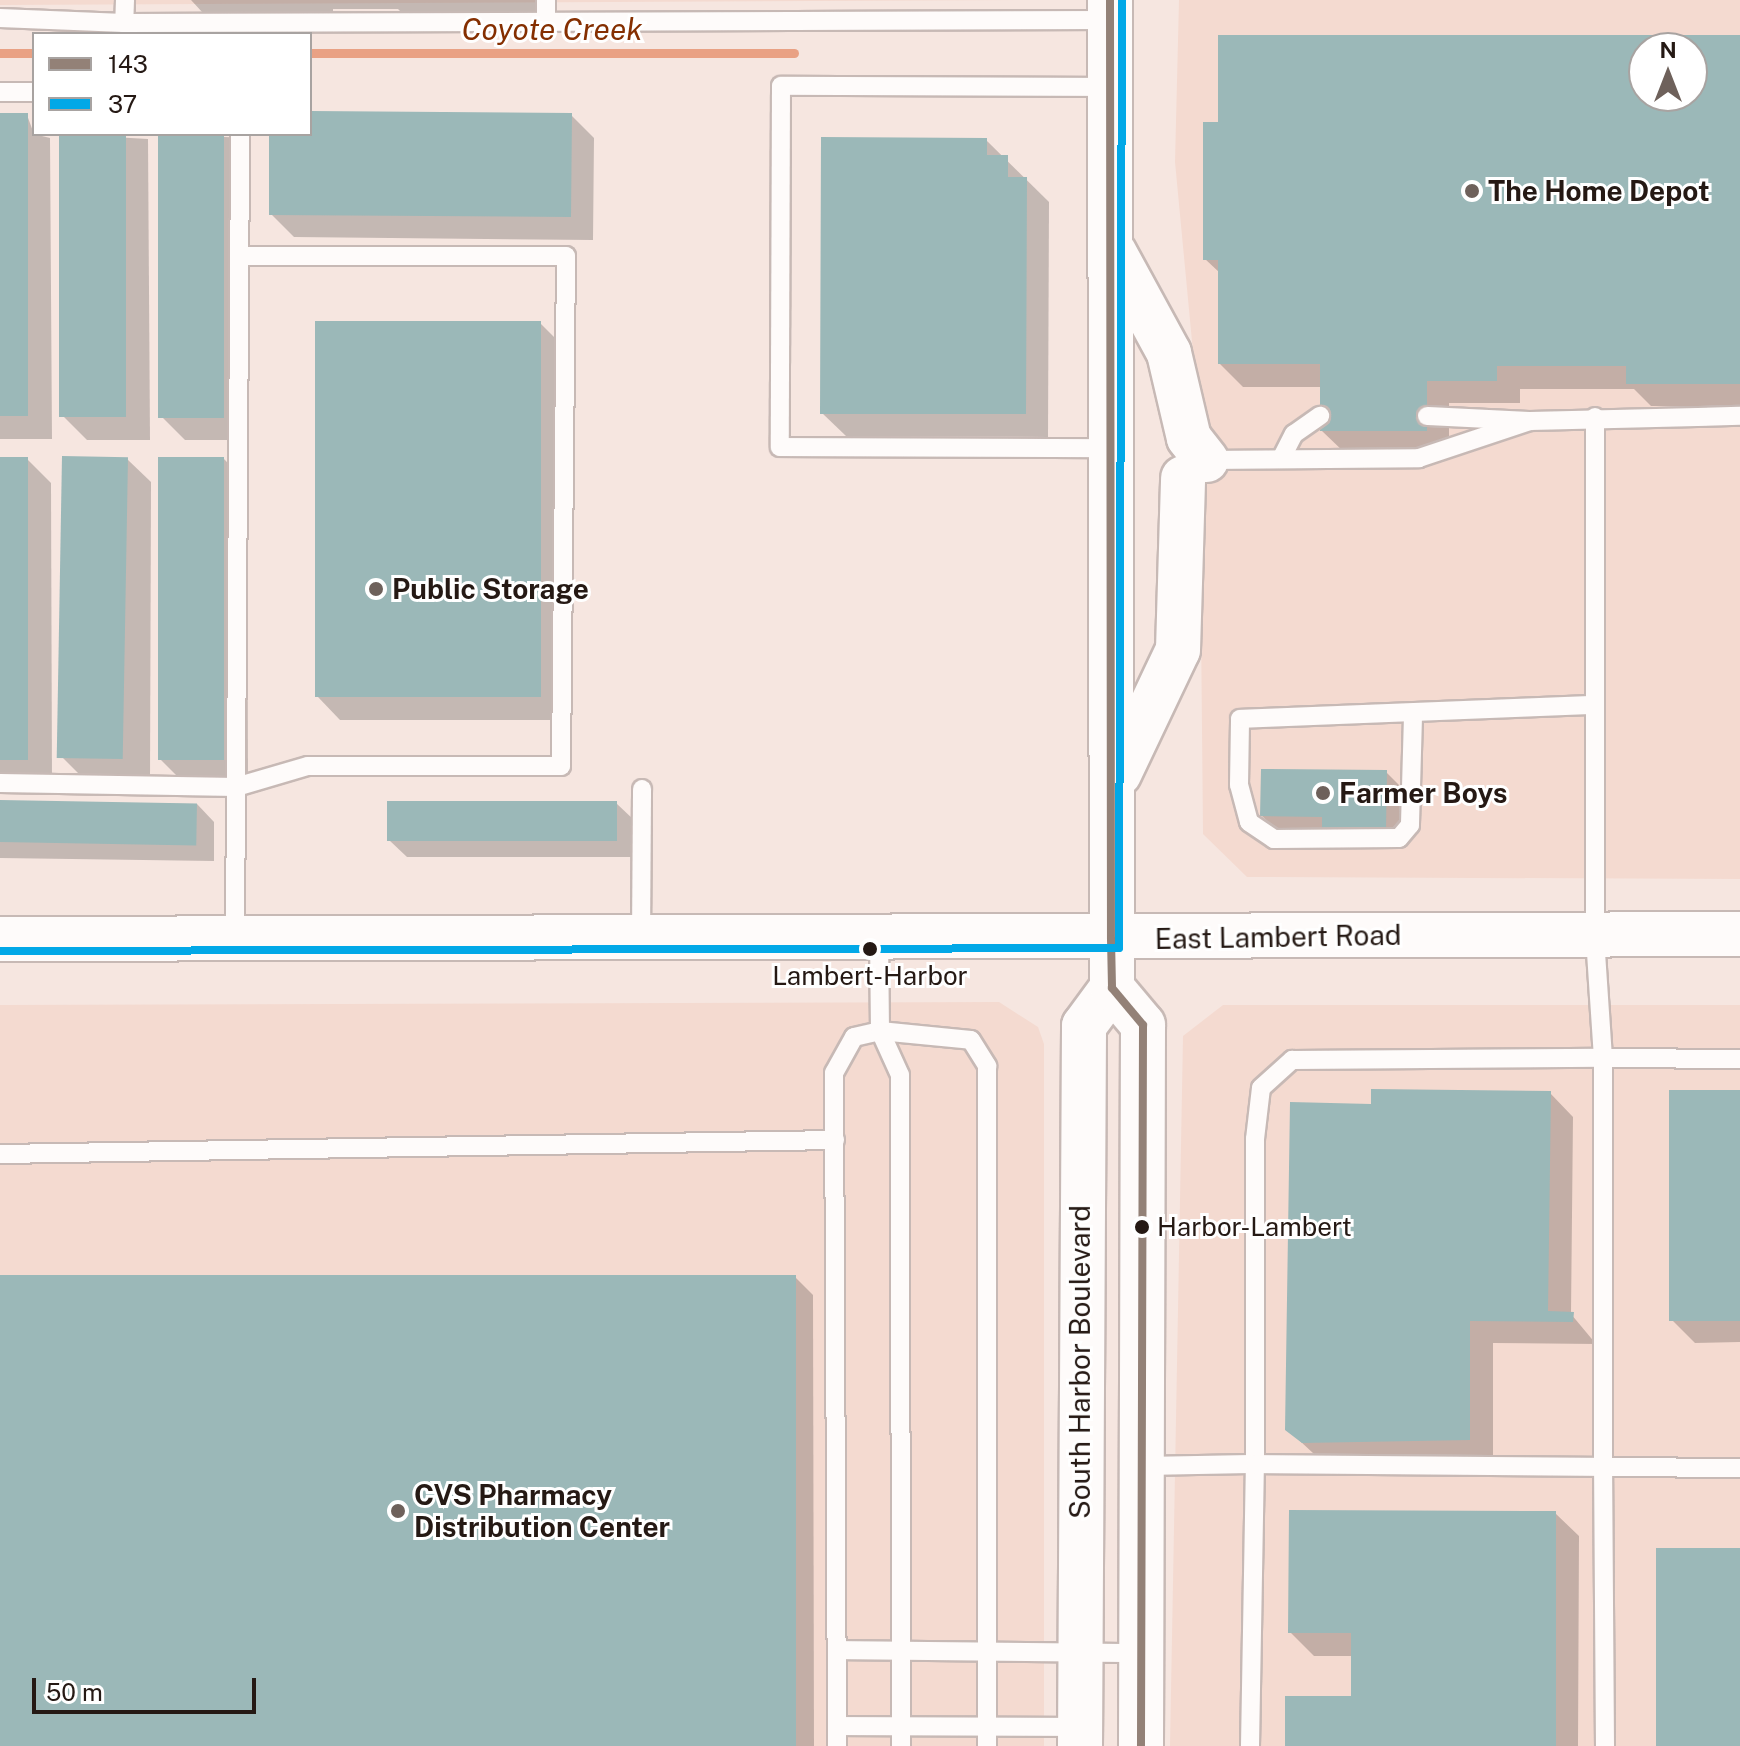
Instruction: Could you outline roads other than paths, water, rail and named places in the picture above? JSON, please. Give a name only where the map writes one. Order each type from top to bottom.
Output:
[{"type":"main road","points":[[1110,10],[1114,448],[1112,988]]},
{"type":"main road","points":[[1112,248],[1169,353],[1194,469],[1178,650],[1113,787]]},
{"type":"main road","name":"East Lambert Road","points":[[0,939],[879,941],[1740,934]]},
{"type":"main road","name":"South Harbor Boulevard","points":[[1080,1736],[1084,1026],[1112,988],[1143,1025],[1141,1746]]},
{"type":"lane","points":[[124,23],[125,0]]},
{"type":"lane","points":[[546,0],[546,24]]},
{"type":"lane","points":[[0,18],[124,23],[546,24],[1110,10]]},
{"type":"lane","points":[[1111,87],[781,86],[780,447],[1114,448]]},
{"type":"lane","points":[[0,92],[32,92]]},
{"type":"lane","points":[[235,940],[240,136]]},
{"type":"lane","points":[[0,783],[236,787],[308,766],[561,766],[566,256],[240,256]]},
{"type":"lane","points":[[1281,459],[1294,434],[1320,416]]},
{"type":"lane","points":[[1427,416],[1530,421],[1595,417],[1740,416]]},
{"type":"lane","points":[[1595,417],[1595,936],[1603,1058],[1605,1746]]},
{"type":"lane","points":[[1194,469],[1281,459],[1419,458],[1530,421]]},
{"type":"lane","points":[[1413,716],[1410,825],[1390,842],[1274,839],[1256,830],[1239,785],[1240,719],[1413,716],[1503,705],[1594,705]]},
{"type":"lane","points":[[641,941],[642,789]]},
{"type":"lane","points":[[879,941],[880,1031],[900,1062],[901,1746]]},
{"type":"lane","points":[[837,1746],[839,1650],[834,1073],[842,1053],[854,1037],[880,1031],[971,1040],[987,1066],[987,1746]]},
{"type":"lane","points":[[1250,1746],[1261,1088],[1292,1060],[1740,1059]]},
{"type":"lane","points":[[0,1154],[835,1140]]},
{"type":"lane","points":[[1140,1466],[1740,1468]]},
{"type":"lane","points":[[839,1650],[986,1649],[1140,1653]]},
{"type":"lane","points":[[837,1726],[987,1723],[1080,1736]]},
{"type":"waterway","name":"Coyote Creek","points":[[0,53],[32,53]]},
{"type":"waterway","name":"Coyote Creek","points":[[312,53],[794,53]]},
{"type":"place","name":"The Home Depot","points":[[1472,191]]},
{"type":"place","name":"Public Storage","points":[[376,589]]},
{"type":"place","name":"Farmer Boys","points":[[1323,793]]},
{"type":"place","name":"Lambert-Harbor","points":[[870,949]]},
{"type":"place","name":"Harbor-Lambert","points":[[1142,1227]]},
{"type":"place","name":"CVS Pharmacy Distribution Center","points":[[398,1511]]}]
